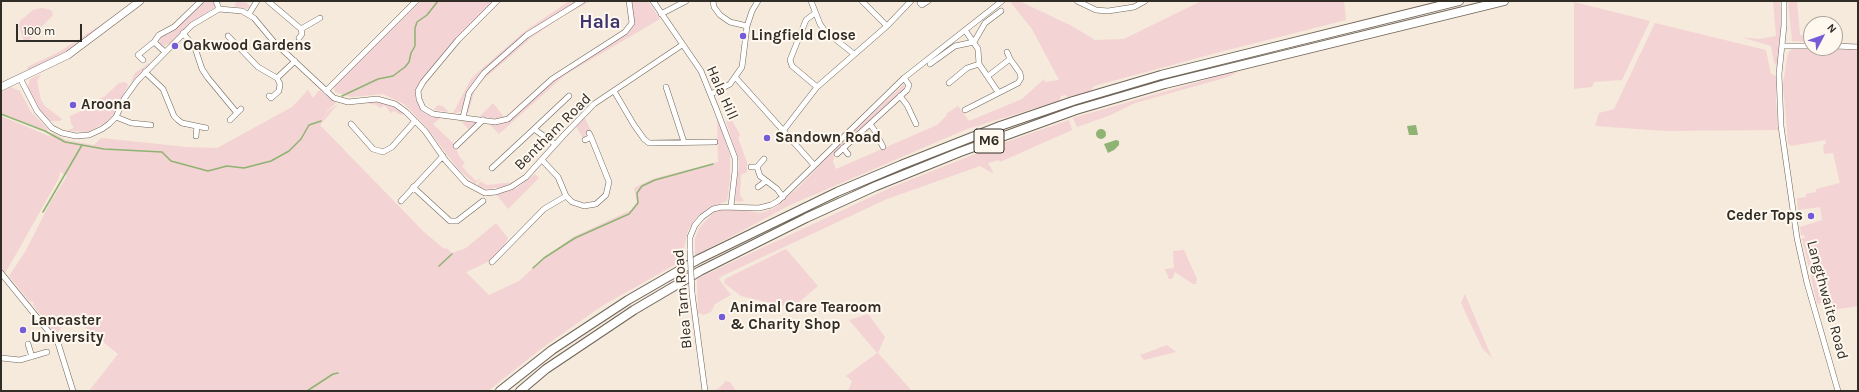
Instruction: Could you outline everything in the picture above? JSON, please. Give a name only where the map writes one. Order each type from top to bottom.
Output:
[{"type":"highway","name":"M6","points":[[500,391],[552,350],[628,300],[699,259],[837,192],[907,162],[1000,126],[1072,101],[1161,75],[1459,1]]},
{"type":"highway","name":"M6","points":[[520,391],[546,369],[634,310],[700,271],[806,218],[876,186],[960,152],[1076,110],[1165,84],[1504,1]]},
{"type":"main road","points":[[1,87],[68,55],[140,1]]},
{"type":"street","points":[[142,60],[138,55],[160,35],[174,26],[201,1]]},
{"type":"street","points":[[216,1],[219,9]]},
{"type":"street","points":[[20,78],[29,98],[40,116],[52,128],[62,133],[76,136],[89,135],[102,129],[116,117],[124,99],[145,72],[183,34],[202,18],[219,9],[236,10],[249,14],[257,1]]},
{"type":"street","points":[[268,1],[301,29],[302,34],[299,38]]},
{"type":"street","points":[[326,91],[416,1]]},
{"type":"street","points":[[497,1],[458,40],[422,82],[418,91],[419,102],[433,114],[495,122],[508,119],[552,79],[625,32],[632,23],[629,1]]},
{"type":"street","points":[[463,117],[467,98],[484,73],[526,35],[582,1]]},
{"type":"street","name":"Hala Hill","points":[[653,1],[700,71],[711,94],[735,158],[731,206]]},
{"type":"street","points":[[661,14],[686,1]]},
{"type":"street","points":[[713,1],[714,7],[720,15],[730,22],[747,26]]},
{"type":"street","points":[[711,94],[724,89],[736,78],[742,67],[747,26],[752,11],[758,1]]},
{"type":"street","points":[[811,1],[815,13],[825,31],[854,54]]},
{"type":"street","points":[[862,1],[887,26]]},
{"type":"street","points":[[783,131],[817,87],[887,26],[911,1]]},
{"type":"street","points":[[920,2],[922,5],[928,1]]},
{"type":"street","name":"Blea Tarn Road","points":[[705,391],[692,293],[690,237],[695,225],[702,217],[713,209],[731,206],[759,208],[771,205],[783,197],[904,78],[1001,1]]},
{"type":"street","points":[[1077,1],[1096,10],[1108,11],[1134,7],[1145,1]]},
{"type":"street","name":"Langthwaite Road","points":[[1784,1],[1783,46],[1779,74],[1779,108],[1797,238],[1807,283],[1838,391]]},
{"type":"street","points":[[930,64],[955,46],[974,42],[986,23],[1001,11]]},
{"type":"street","points":[[815,13],[806,20],[790,60],[792,66],[817,87]]},
{"type":"street","name":"Bentham Road","points":[[249,14],[334,98],[348,102],[369,98],[384,100],[401,108],[415,121],[466,183],[485,193],[496,192],[511,187],[526,177],[555,144],[594,104],[682,45]]},
{"type":"street","points":[[301,29],[320,18]]},
{"type":"street","points":[[965,30],[980,53],[979,64],[998,92]]},
{"type":"street","points":[[183,34],[195,48],[202,69],[208,78],[239,111],[230,120]]},
{"type":"street","points":[[228,36],[238,43],[258,67],[277,78],[280,84],[279,91],[271,98],[269,96]]},
{"type":"street","points":[[154,42],[165,52]]},
{"type":"street","points":[[1783,46],[1803,46]]},
{"type":"street","points":[[1843,46],[1858,46]]},
{"type":"street","points":[[965,110],[1018,83],[1021,80],[1020,73],[1007,52]]},
{"type":"street","points":[[988,76],[1010,59]]},
{"type":"street","points":[[277,78],[295,61]]},
{"type":"street","points":[[949,82],[967,68],[979,64]]},
{"type":"street","points":[[145,72],[163,89],[174,116],[178,120],[182,123],[206,128]]},
{"type":"street","points":[[736,78],[814,165]]},
{"type":"street","points":[[837,154],[909,88],[908,83],[904,78]]},
{"type":"street","points":[[665,90],[684,142]]},
{"type":"street","points":[[614,91],[644,139],[649,143],[660,144],[708,140],[715,142]]},
{"type":"street","points":[[900,96],[907,105],[916,124]]},
{"type":"street","points":[[492,168],[569,97]]},
{"type":"street","points":[[914,118],[920,115]]},
{"type":"street","points":[[116,117],[131,123],[148,125],[148,118]]},
{"type":"street","points":[[456,146],[483,120]]},
{"type":"street","points":[[351,124],[360,130],[373,149],[382,152],[392,147],[415,121]]},
{"type":"street","points":[[870,124],[883,147]]},
{"type":"street","points":[[196,136],[197,126]]},
{"type":"street","points":[[534,129],[555,144]]},
{"type":"street","points":[[542,160],[558,177],[566,196],[572,202],[584,206],[596,204],[606,195],[609,182],[590,135],[585,140]]},
{"type":"street","points":[[843,148],[848,154]]},
{"type":"street","points":[[401,201],[443,156]]},
{"type":"street","points":[[751,167],[757,167],[764,159]]},
{"type":"street","points":[[496,164],[501,169]]},
{"type":"street","points":[[757,167],[760,176],[777,189],[783,197]]},
{"type":"street","points":[[758,187],[766,181]]},
{"type":"street","points":[[413,187],[450,221],[457,221],[474,205],[483,201]]},
{"type":"street","points":[[492,262],[544,209],[566,196]]},
{"type":"street","points":[[1,273],[58,343],[73,391]]},
{"type":"street","points":[[28,344],[32,357]]},
{"type":"street","points":[[1,358],[20,360],[47,352]]},
{"type":"shaded area","points":[[135,1],[71,49],[30,70],[28,69],[27,67],[59,52],[116,15]]},
{"type":"shaded area","points":[[205,1],[215,1],[215,7],[198,18],[169,44],[163,46],[160,43],[159,39],[161,36],[187,18]]},
{"type":"shaded area","points":[[237,1],[245,1],[251,7],[246,9],[234,6]]},
{"type":"shaded area","points":[[421,1],[495,1],[456,38],[422,81],[416,96],[424,111],[433,117],[442,117],[433,124],[454,144],[459,156],[465,163],[462,166],[468,173],[476,181],[482,177],[475,184],[458,169],[427,128],[404,104],[383,94],[351,97],[335,92],[334,87],[337,83]]},
{"type":"shaded area","points":[[569,1],[578,1],[529,32],[479,75],[462,110],[458,113],[453,113],[471,79],[477,73],[525,31]]},
{"type":"shaded area","points":[[585,1],[591,1],[560,18],[531,38],[482,81],[475,90],[468,113],[466,112],[467,103],[477,82],[527,37],[560,14]]},
{"type":"shaded area","points":[[630,1],[648,1],[660,19],[565,75],[499,134],[491,126],[495,122],[508,119],[552,79],[625,32],[632,23]]},
{"type":"shaded area","points":[[1012,1],[1019,1],[1072,26],[1095,40],[1124,39],[1201,1],[1344,1],[1346,20],[1094,86],[1090,91],[1068,97],[1065,95],[1061,96],[1059,101],[967,129],[790,205],[695,256],[695,239],[699,228],[714,212],[730,208],[761,213],[774,208],[798,188],[834,150],[904,84],[905,87],[892,101],[836,152],[833,161],[836,169],[937,125],[947,115],[946,114],[958,106],[969,121],[1022,99],[1044,79],[1045,82],[1059,80],[1032,29],[1011,3]]},
{"type":"shaded area","points":[[1773,1],[1780,1],[1782,21],[1782,43],[1778,67],[1774,63],[1771,46],[1741,37],[1759,39],[1776,36]]},
{"type":"shaded area","points":[[1788,1],[1797,1],[1800,35],[1803,36],[1803,42],[1792,41]]},
{"type":"shaded area","points":[[1574,2],[1650,21],[1622,80],[1594,82],[1592,87],[1574,89]]},
{"type":"shaded area","points":[[42,8],[51,10],[53,15],[29,40],[24,41],[19,27],[20,21],[33,10]]},
{"type":"shaded area","points":[[1655,23],[1766,50],[1771,74],[1776,76],[1778,130],[1665,131],[1595,126],[1599,113],[1614,109]]},
{"type":"shaded area","points":[[1793,48],[1803,48],[1803,56],[1843,56],[1843,50],[1858,50],[1858,306],[1826,311],[1824,302],[1817,304],[1802,238],[1805,238],[1804,235],[1801,235],[1800,227],[1822,220],[1820,207],[1798,210],[1797,198],[1806,197],[1806,194],[1816,192],[1816,189],[1840,183],[1833,153],[1824,154],[1823,145],[1826,144],[1825,140],[1791,146],[1788,143],[1783,84],[1788,53]]},
{"type":"shaded area","points":[[149,63],[149,65],[130,83],[135,73]]},
{"type":"shaded area","points":[[1238,72],[1228,77],[1135,103],[1111,115],[1077,127],[1073,118],[1229,73]]},
{"type":"shaded area","points":[[41,74],[37,82],[41,100],[45,106],[62,119],[60,121],[50,121],[44,116],[36,107],[29,94],[28,87],[30,79]]},
{"type":"shaded area","points":[[125,82],[128,85],[114,115],[108,121],[88,132],[68,131],[74,127],[71,124],[70,116],[81,111],[84,104],[93,102],[105,96],[119,83]]},
{"type":"shaded area","points":[[11,87],[20,91],[31,112],[48,129],[47,131],[1,113],[1,92]]},
{"type":"shaded area","points":[[308,90],[313,98],[319,90],[336,103],[328,110],[321,122],[329,110],[338,104],[320,125],[424,232],[443,248],[448,249],[452,253],[466,248],[496,223],[508,238],[502,250],[490,261],[466,272],[489,295],[519,281],[544,258],[573,237],[631,210],[637,202],[634,188],[652,179],[718,162],[717,116],[730,155],[730,180],[727,201],[710,207],[696,218],[688,230],[684,248],[685,259],[602,306],[542,348],[488,391],[89,391],[118,354],[70,315],[56,335],[33,305],[34,303],[32,301],[30,302],[9,276],[25,252],[51,201],[67,176],[60,172],[59,178],[5,273],[1,270],[1,116],[49,136],[53,133],[66,140],[94,145],[101,138],[187,147],[217,148],[292,107]]},
{"type":"shaded area","points":[[375,101],[391,103],[403,112],[401,115],[394,111],[391,113],[385,106],[380,108],[377,105],[366,103]]},
{"type":"shaded area","points":[[493,103],[504,117],[499,119],[479,117]]},
{"type":"shaded area","points":[[438,105],[443,106],[449,112],[433,110]]},
{"type":"shaded area","points":[[585,118],[590,129],[583,139],[576,126]]},
{"type":"shaded area","points":[[731,118],[740,135],[738,138],[747,162],[747,172],[741,175],[740,195],[744,201],[738,202],[735,199],[739,163],[726,121]]},
{"type":"shaded area","points":[[460,120],[476,121],[478,123],[470,131]]},
{"type":"shaded area","points":[[1069,120],[1072,130],[1000,162],[999,160],[988,163],[994,174],[980,166],[887,199],[722,276],[719,279],[731,295],[715,304],[711,312],[703,315],[698,313],[698,278],[890,188],[995,146]]},
{"type":"shaded area","points":[[1416,125],[1418,135],[1409,135],[1407,126]]},
{"type":"shaded area","points":[[1099,129],[1103,129],[1106,134],[1103,139],[1099,139],[1096,136],[1096,132]]},
{"type":"shaded area","points":[[1116,140],[1119,141],[1119,145],[1108,153],[1104,144]]},
{"type":"shaded area","points":[[535,174],[539,178],[508,209],[496,194],[517,188]]},
{"type":"shaded area","points":[[480,181],[487,185],[514,182],[503,187],[487,189],[477,186]]},
{"type":"shaded area","points":[[786,249],[818,286],[792,308],[741,296],[724,283],[725,279]]},
{"type":"shaded area","points":[[1184,250],[1197,279],[1196,284],[1193,284],[1175,272],[1172,279],[1169,279],[1165,269],[1174,268],[1173,251]]},
{"type":"shaded area","points":[[1465,294],[1492,358],[1482,348],[1461,303]]},
{"type":"shaded area","points":[[868,314],[885,337],[878,353],[912,391],[848,391],[852,381],[846,376],[877,353],[849,320]]},
{"type":"shaded area","points":[[1167,345],[1176,352],[1144,360],[1140,355]]},
{"type":"shaded area","points":[[726,381],[730,382],[736,391],[710,391],[718,389]]},
{"type":"waterway","points":[[342,96],[378,79],[393,76],[405,67],[409,62],[411,53],[415,46],[415,28],[417,22],[427,15],[438,1]]},
{"type":"waterway","points":[[1,114],[45,131],[65,142],[104,149],[162,152],[171,161],[208,171],[227,166],[244,168],[271,161],[289,151],[301,139],[309,125],[321,121]]},
{"type":"waterway","points":[[43,212],[82,145]]},
{"type":"waterway","points":[[533,268],[544,258],[575,238],[629,214],[638,203],[637,193],[642,186],[655,180],[713,164]]},
{"type":"waterway","points":[[439,266],[452,254]]},
{"type":"waterway","points":[[307,391],[333,374],[338,373]]},
{"type":"place","name":"Lingfield Close","points":[[743,36]]},
{"type":"place","name":"Oakwood Gardens","points":[[175,46]]},
{"type":"place","name":"Aroona","points":[[73,105]]},
{"type":"place","name":"Sandown Road","points":[[767,138]]},
{"type":"place","name":"Ceder Tops","points":[[1811,216]]},
{"type":"place","name":"Animal Care Tearoom & Charity Shop","points":[[722,317]]},
{"type":"place","name":"Lancaster University","points":[[23,330]]},
{"type":"district","name":"Hala","points":[[600,23]]}]
